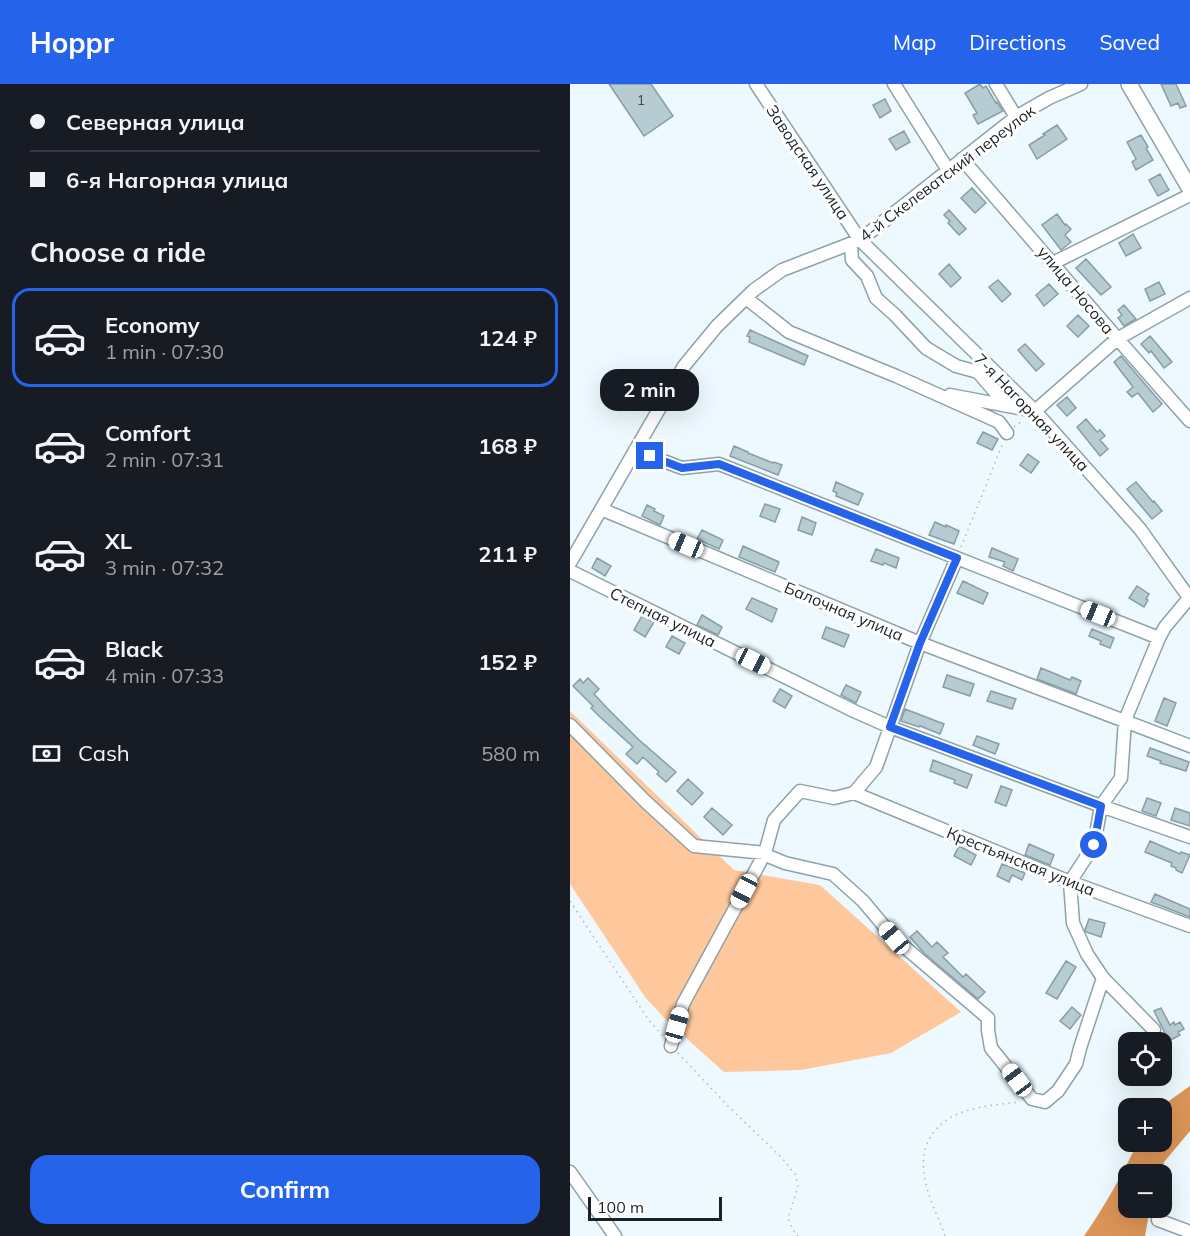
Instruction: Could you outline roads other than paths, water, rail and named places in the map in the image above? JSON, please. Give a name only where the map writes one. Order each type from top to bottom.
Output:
[{"type":"main road","points":[[1129,84],[1190,189]]},
{"type":"street","name":"Заводская улица","points":[[756,84],[856,242]]},
{"type":"street","points":[[894,84],[948,170]]},
{"type":"street","points":[[996,84],[1016,117]]},
{"type":"street","name":"4-й Скелеватский переулок","points":[[570,563],[684,366],[717,326],[754,290],[782,270],[856,242],[1016,117],[1049,98],[1081,84]]},
{"type":"street","name":"улица Носова","points":[[962,159],[1190,421]]},
{"type":"street","points":[[1053,263],[1190,195]]},
{"type":"street","name":"7-я Нагорная улица","points":[[856,242],[1022,407],[1140,529],[1189,598]]},
{"type":"street","points":[[856,242],[852,260],[867,276],[876,298],[926,348],[956,366],[983,369],[1022,407]]},
{"type":"street","points":[[746,298],[789,332],[999,422],[1007,433]]},
{"type":"street","points":[[999,422],[1117,339],[1190,298]]},
{"type":"street","points":[[930,392],[1022,407]]},
{"type":"street","points":[[634,450],[682,468],[719,464],[1159,638]]},
{"type":"street","name":"Балочная улица","points":[[601,509],[920,643],[1190,746]]},
{"type":"street","points":[[671,1046],[683,1005],[765,853],[774,820],[800,791],[834,798],[854,793],[876,767],[920,643],[957,558]]},
{"type":"street","name":"Степная улица","points":[[570,571],[890,727],[1190,837]]},
{"type":"street","points":[[1154,1030],[1103,978],[1087,954],[1073,923],[1070,882],[1094,845],[1101,806],[1121,778],[1125,720],[1159,638],[1189,598]]},
{"type":"street","points":[[570,725],[646,802],[694,846],[765,853],[785,863],[833,874],[862,901],[894,938],[988,1018],[992,1048],[1032,1099],[1045,1102],[1058,1091],[1076,1064],[1103,978]]},
{"type":"street","name":"Крестьянская улица","points":[[854,793],[1070,882],[1190,926]]},
{"type":"street","points":[[570,1172],[615,1236]]},
{"type":"street","points":[[1158,1220],[1190,1232]]}]
